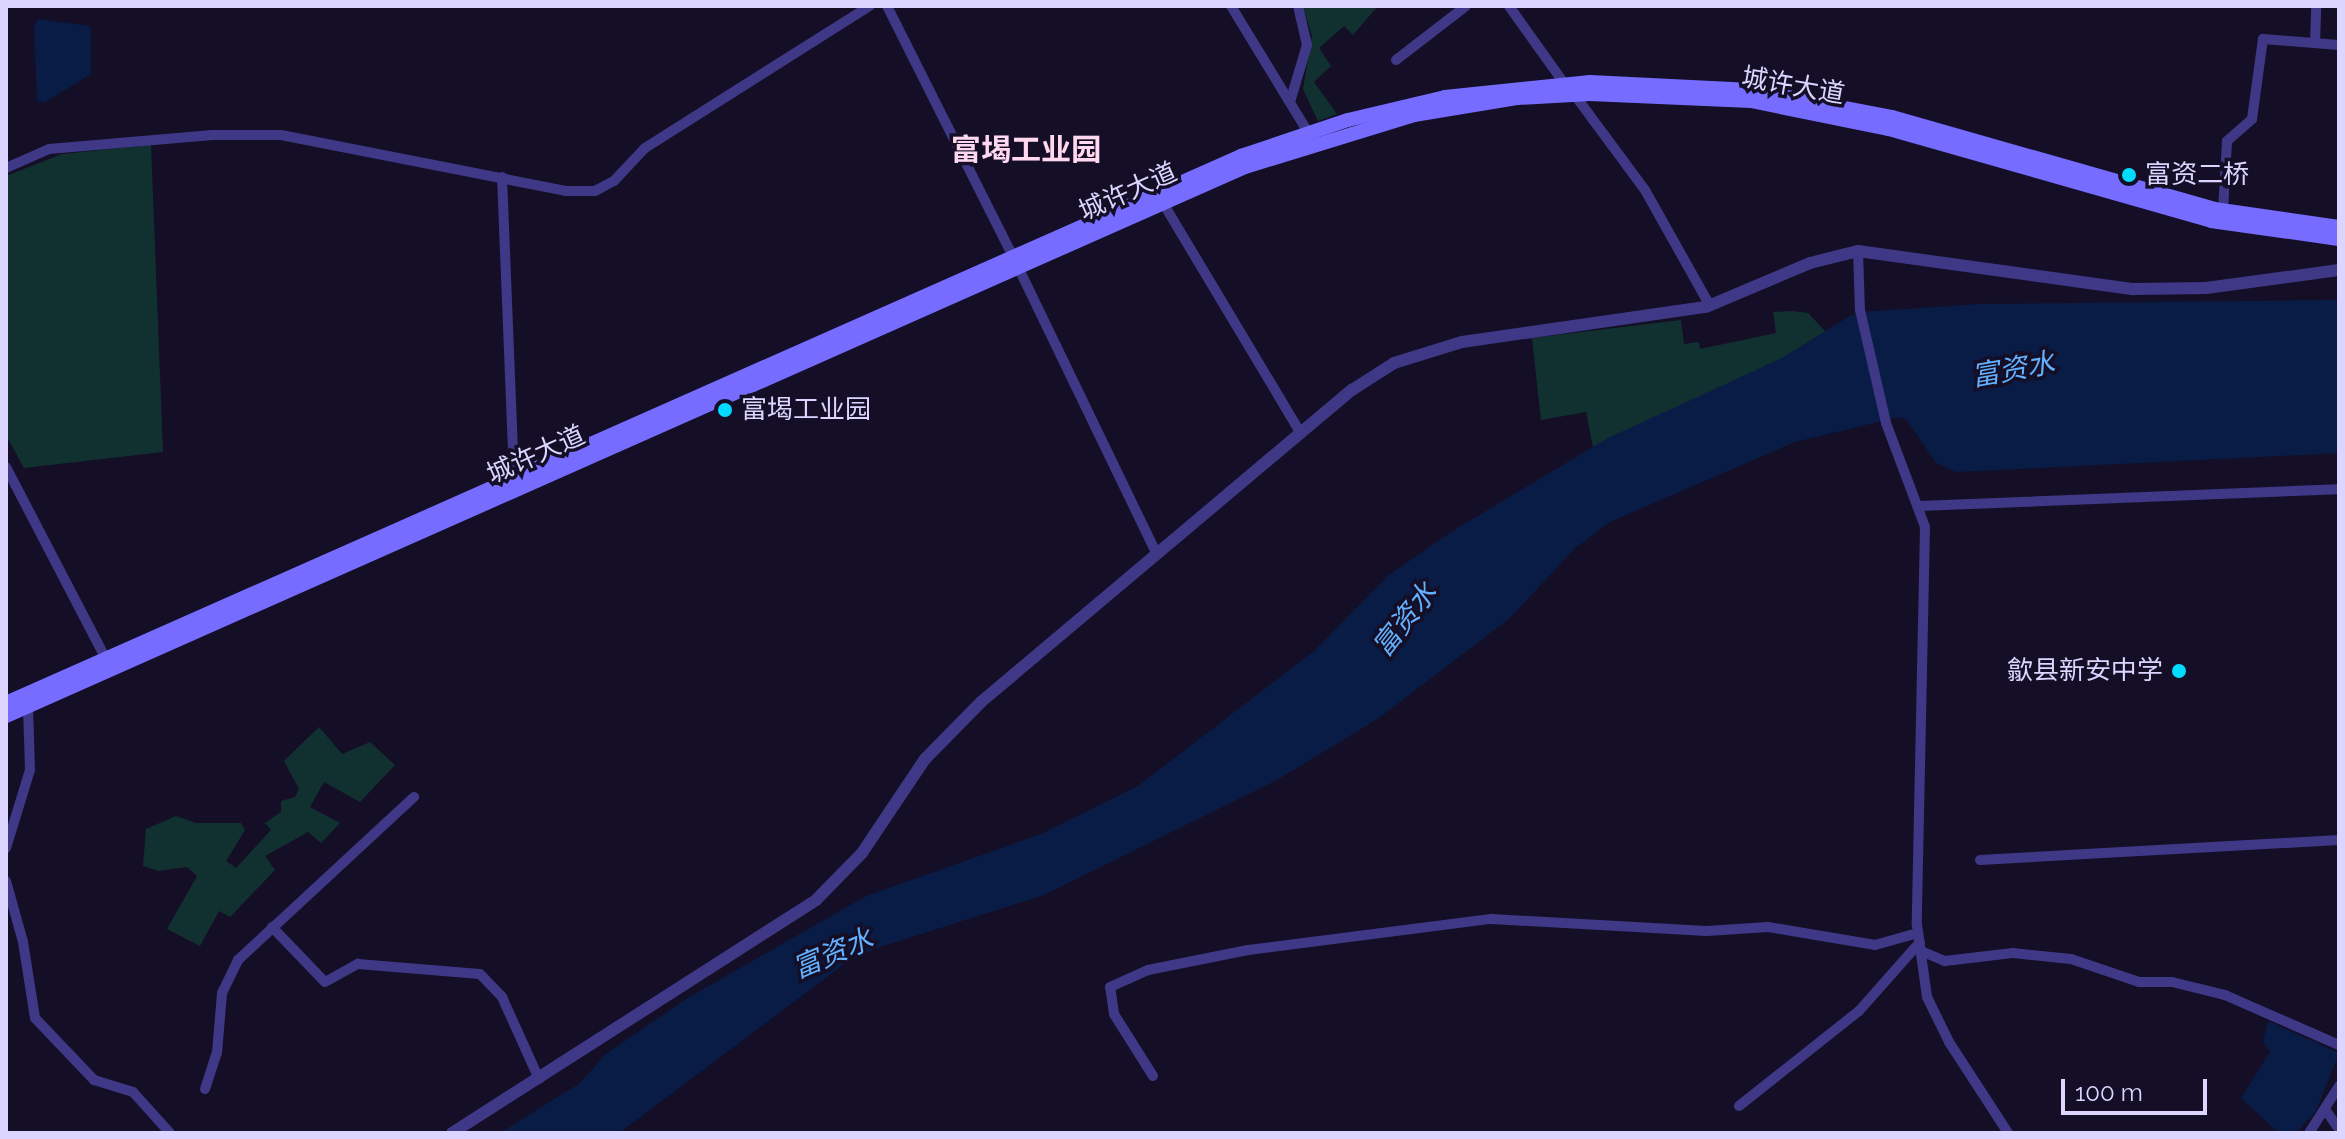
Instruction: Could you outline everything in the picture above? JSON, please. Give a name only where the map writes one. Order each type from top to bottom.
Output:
[{"type":"main road","name":"城许大道","points":[[6,716],[1015,262],[1241,156],[1308,132],[1445,97],[1677,83],[1814,100],[2223,211],[2339,227]]},
{"type":"main road","name":"城许大道","points":[[6,703],[514,478],[1015,262],[1283,153],[1382,123],[1481,103],[1569,89],[1701,96],[1812,111],[1927,139],[2211,221],[2339,239]]},
{"type":"street","points":[[6,168],[49,149],[258,134],[324,140],[566,191],[602,189],[645,148],[870,6]]},
{"type":"street","points":[[887,6],[1157,554]]},
{"type":"street","points":[[1231,6],[1308,132]]},
{"type":"street","points":[[1290,102],[1307,45],[1298,6]]},
{"type":"street","points":[[1396,60],[1466,6]]},
{"type":"street","points":[[1509,6],[1645,190],[1710,306]]},
{"type":"street","points":[[2315,43],[2316,6]]},
{"type":"street","points":[[2223,211],[2227,141],[2252,119],[2263,39],[2339,45]]},
{"type":"street","points":[[502,177],[514,478]]},
{"type":"street","points":[[1163,203],[1301,434]]},
{"type":"street","points":[[1858,251],[1860,310],[1886,423],[1920,506],[1925,550],[1920,942],[1929,1009],[2008,1133]]},
{"type":"street","points":[[452,1133],[816,900],[862,853],[914,772],[958,724],[1366,380],[1423,352],[1462,342],[1710,306],[1810,263],[1858,251],[2133,289],[2206,288],[2339,270]]},
{"type":"street","points":[[6,467],[10,484],[106,659]]},
{"type":"street","points":[[1920,506],[2339,489]]},
{"type":"street","points":[[6,848],[30,770],[28,707]]},
{"type":"street","points":[[205,1089],[217,1053],[224,984],[244,953],[414,797]]},
{"type":"street","points":[[1980,860],[2339,840]]},
{"type":"street","points":[[6,881],[23,942],[35,1018],[94,1080],[133,1092],[170,1133]]},
{"type":"street","points":[[1153,1076],[1114,1014],[1110,987],[1148,970],[1248,950],[1491,919],[1707,931],[1768,927],[1875,945],[1920,942],[1949,961],[2013,953],[2071,959],[2139,982],[2172,982],[2225,995],[2339,1045]]},
{"type":"street","points":[[272,927],[325,982],[358,964],[480,974],[502,997],[539,1079]]},
{"type":"street","points":[[1739,1106],[1859,1011],[1920,942]]},
{"type":"street","points":[[2309,1133],[2327,1112],[2339,1086]]},
{"type":"street","points":[[2327,1112],[2339,1129]]},
{"type":"green space","points":[[1303,6],[1378,6],[1353,35],[1344,26],[1319,48],[1331,66],[1314,82],[1337,114],[1318,121],[1303,89],[1312,36]]},
{"type":"green space","points":[[151,145],[163,452],[24,468],[6,435],[6,176],[62,154]]},
{"type":"green space","points":[[1773,312],[1808,313],[1826,332],[1782,358],[1593,447],[1586,412],[1541,420],[1532,338],[1681,320],[1684,344],[1699,342],[1700,349],[1776,333]]},
{"type":"green space","points":[[319,727],[342,754],[370,742],[395,765],[360,802],[324,782],[310,807],[340,823],[321,843],[308,832],[265,856],[275,870],[230,917],[219,911],[200,946],[167,929],[197,876],[187,867],[158,871],[143,866],[146,829],[176,816],[196,823],[241,823],[245,830],[226,861],[236,868],[271,830],[265,823],[281,812],[281,801],[295,797],[299,789],[284,761]]},
{"type":"water","points":[[39,19],[89,26],[91,31],[91,74],[44,103],[37,100],[34,25]]},
{"type":"water","name":"富资水","points":[[2339,300],[2339,453],[1956,472],[1936,463],[1907,420],[1899,417],[1795,442],[1610,522],[1574,549],[1510,618],[1379,718],[1277,780],[1044,895],[874,949],[847,962],[619,1133],[500,1133],[580,1083],[606,1054],[686,999],[866,896],[1041,834],[1138,786],[1314,651],[1389,575],[1451,532],[1608,438],[1782,358],[1848,317],[1861,312],[1980,304]]},
{"type":"water","points":[[2268,1021],[2339,1053],[2316,1111],[2296,1133],[2279,1133],[2241,1098],[2270,1052],[2263,1041]]},
{"type":"place","name":"富资二桥","points":[[2129,175]]},
{"type":"place","name":"富堨工业园","points":[[725,410]]},
{"type":"place","name":"歙县新安中学","points":[[2179,671]]},
{"type":"district","name":"富堨工业园","points":[[1026,150]]}]
